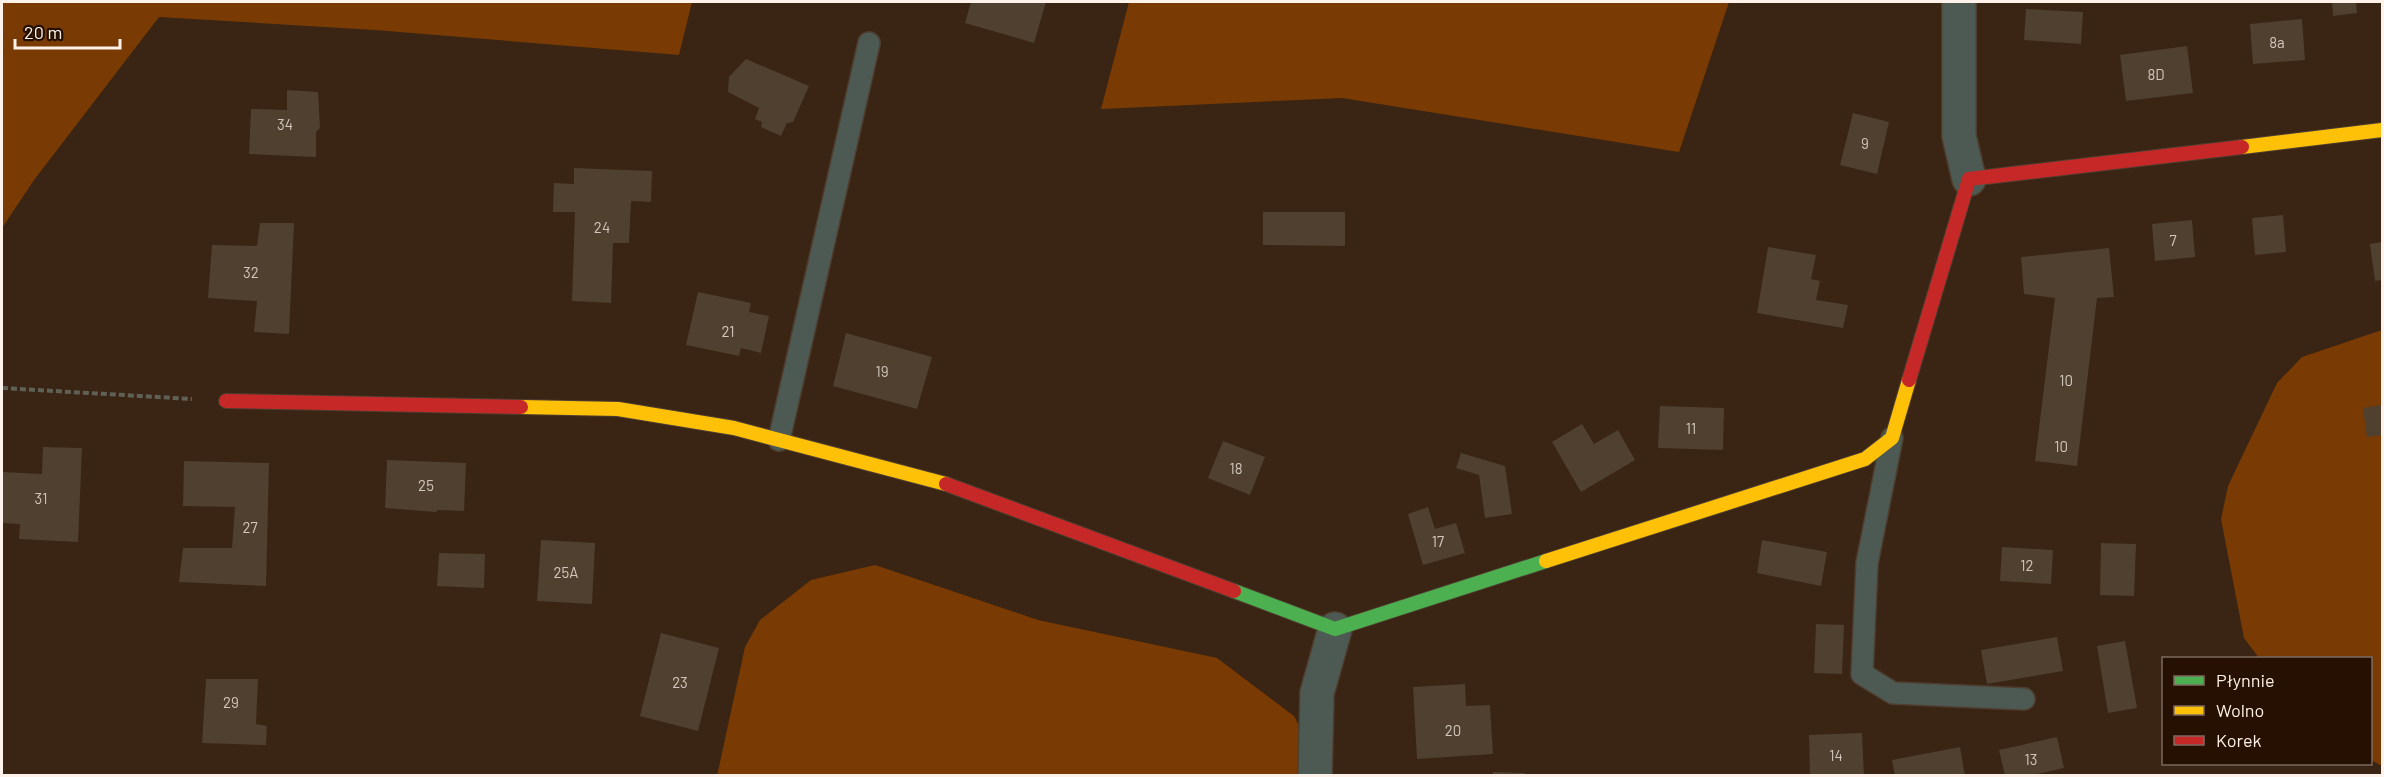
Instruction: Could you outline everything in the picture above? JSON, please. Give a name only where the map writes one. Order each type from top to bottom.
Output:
[{"type":"street","points":[[226,401],[618,409],[734,428],[947,484],[1335,629],[1865,459],[1892,438],[1969,179],[1959,136],[1959,2]]},
{"type":"street","points":[[1969,179],[2382,130]]},
{"type":"street","points":[[1315,776],[1317,693],[1335,629]]},
{"type":"lane","points":[[779,440],[869,43]]},
{"type":"lane","points":[[1892,438],[1867,563],[1862,674],[1893,693],[2024,699]]},
{"type":"path","points":[[2,388],[226,401]]},
{"type":"shaded area","points":[[2,2],[692,2],[679,55],[375,30],[159,17],[34,180],[2,228]]},
{"type":"shaded area","points":[[1129,2],[1729,2],[1679,152],[1342,98],[1101,109]]},
{"type":"shaded area","points":[[2382,330],[2382,766],[2372,761],[2372,657],[2258,657],[2244,638],[2221,519],[2228,486],[2277,383],[2302,357]]},
{"type":"shaded area","points":[[875,565],[1038,620],[1217,658],[1294,716],[1324,775],[717,776],[745,647],[760,620],[811,580]]},
{"type":"building","points":[[971,2],[1046,2],[1034,43],[965,23]]},
{"type":"building","points":[[2332,2],[2356,2],[2357,13],[2333,16]]},
{"type":"building","points":[[2026,9],[2083,12],[2081,44],[2024,40]]},
{"type":"building","points":[[2302,19],[2305,60],[2253,64],[2250,24]]},
{"type":"building","points":[[2187,46],[2193,93],[2126,101],[2120,55]]},
{"type":"building","points":[[746,59],[809,86],[793,122],[787,123],[781,136],[761,127],[762,122],[755,119],[759,108],[728,92],[729,77]]},
{"type":"building","points":[[287,90],[318,92],[320,128],[316,132],[316,157],[249,154],[251,109],[287,110]]},
{"type":"building","points":[[1853,113],[1889,122],[1877,174],[1840,165]]},
{"type":"building","points":[[574,168],[652,171],[651,202],[631,201],[629,243],[613,243],[611,303],[572,301],[575,212],[553,212],[554,183],[574,184]]},
{"type":"building","points":[[1263,212],[1345,212],[1345,246],[1263,245]]},
{"type":"building","points":[[2283,215],[2286,252],[2255,255],[2252,218]]},
{"type":"building","points":[[2192,220],[2195,257],[2155,261],[2152,224]]},
{"type":"building","points":[[260,223],[294,223],[289,334],[254,332],[257,301],[208,298],[212,245],[257,246]]},
{"type":"building","points":[[2382,242],[2382,280],[2375,281],[2370,244]]},
{"type":"building","points":[[1768,247],[1816,255],[1811,279],[1820,281],[1816,300],[1848,305],[1843,328],[1757,313]]},
{"type":"building","points":[[2109,248],[2114,297],[2097,298],[2077,466],[2035,461],[2055,298],[2024,294],[2021,257]]},
{"type":"building","points":[[698,292],[751,303],[749,312],[769,316],[761,353],[741,348],[739,356],[686,345]]},
{"type":"building","points":[[846,333],[932,357],[917,409],[833,386]]},
{"type":"building","points":[[2382,405],[2382,435],[2367,437],[2363,408]]},
{"type":"building","points":[[1660,406],[1724,408],[1723,450],[1658,448]]},
{"type":"building","points":[[1582,424],[1594,444],[1618,430],[1635,460],[1581,492],[1552,442]]},
{"type":"building","points":[[1223,441],[1265,457],[1250,495],[1208,478]]},
{"type":"building","points":[[43,447],[82,448],[78,542],[19,539],[20,524],[2,523],[2,472],[42,474]]},
{"type":"building","points":[[1461,453],[1505,466],[1512,514],[1485,518],[1479,475],[1456,468]]},
{"type":"building","points":[[387,460],[466,463],[464,511],[438,510],[436,512],[385,508]]},
{"type":"building","points":[[184,461],[269,463],[266,586],[179,582],[183,548],[232,548],[235,507],[183,506]]},
{"type":"building","points":[[1428,507],[1435,529],[1456,523],[1465,553],[1423,565],[1408,514]]},
{"type":"building","points":[[541,540],[595,543],[592,604],[537,601]]},
{"type":"building","points":[[1762,540],[1827,552],[1821,586],[1757,573]]},
{"type":"building","points":[[2101,543],[2136,544],[2134,596],[2100,595]]},
{"type":"building","points":[[2002,547],[2053,550],[2051,584],[2000,581]]},
{"type":"building","points":[[439,553],[485,554],[484,588],[437,586]]},
{"type":"building","points":[[1816,624],[1844,625],[1842,674],[1814,673]]},
{"type":"building","points":[[661,633],[719,648],[698,731],[640,716]]},
{"type":"building","points":[[2057,637],[2063,671],[1987,684],[1981,650]]},
{"type":"building","points":[[2125,641],[2137,708],[2108,713],[2097,646]]},
{"type":"building","points":[[206,679],[258,679],[256,724],[267,726],[266,745],[202,743]]},
{"type":"building","points":[[1465,684],[1466,706],[1490,705],[1493,754],[1417,759],[1413,687]]},
{"type":"building","points":[[1862,733],[1864,776],[1810,776],[1809,735]]},
{"type":"building","points":[[2057,737],[2064,768],[2029,776],[2005,776],[1999,750]]},
{"type":"building","points":[[1960,747],[1965,776],[1895,776],[1892,760]]},
{"type":"building","points":[[1493,772],[1525,773],[1525,776],[1493,776]]},
{"type":"traffic: fast","points":[[1234,591],[1335,629],[1546,561]]},
{"type":"traffic: slow","points":[[2242,147],[2382,130]]},
{"type":"traffic: slow","points":[[1546,561],[1865,459],[1892,438],[1909,380]]},
{"type":"traffic: slow","points":[[521,407],[618,409],[734,428],[946,484]]},
{"type":"traffic: jam","points":[[1909,380],[1969,179],[2242,147]]},
{"type":"traffic: jam","points":[[226,401],[521,407]]},
{"type":"traffic: jam","points":[[946,484],[1234,591]]}]
